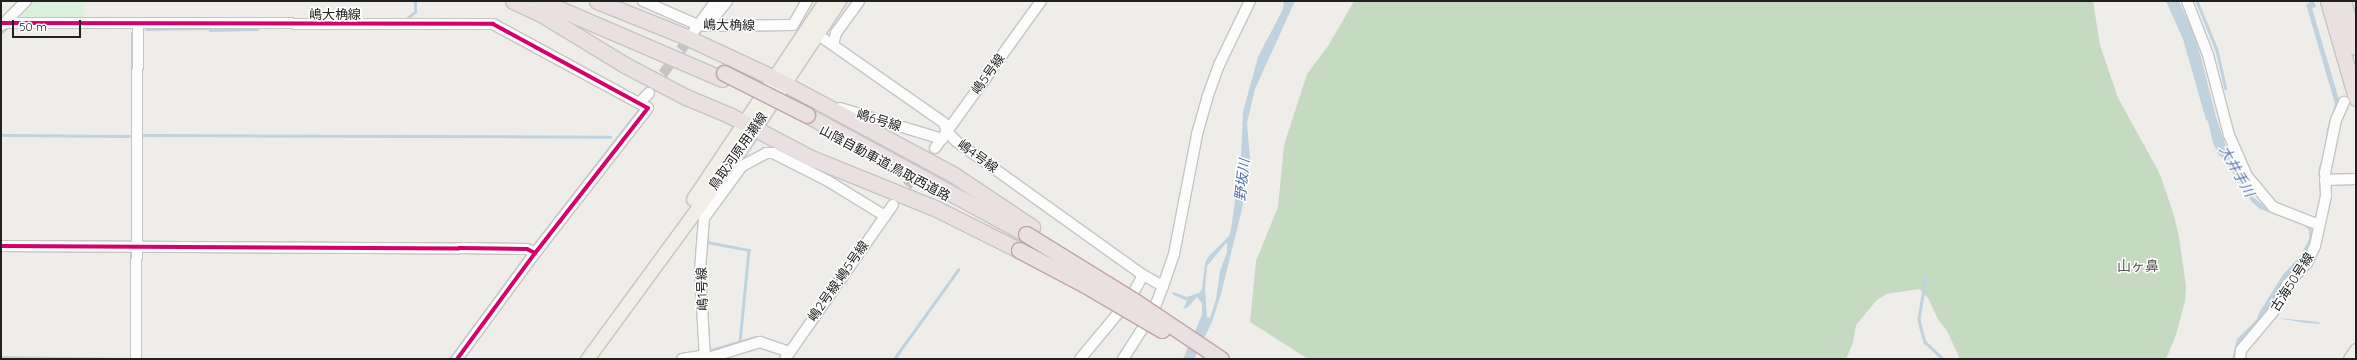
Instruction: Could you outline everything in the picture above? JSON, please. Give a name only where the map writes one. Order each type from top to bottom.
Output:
[{"type":"highway","points":[[513,1],[543,15],[625,65],[686,97],[750,125],[811,158],[914,199],[1025,238],[1179,325],[1205,353]]},
{"type":"highway","name":"山陰自動車道;鳥取西道路","points":[[541,1],[723,76]]},
{"type":"highway","name":"山陰自動車道;鳥取西道路","points":[[556,1],[723,76],[806,117],[1025,238]]},
{"type":"highway","points":[[597,1],[684,36],[779,81],[883,135],[954,175],[1025,238],[1085,285],[1205,353],[1221,359]]},
{"type":"highway","points":[[2328,1],[2350,100]]},
{"type":"highway","points":[[2345,2],[2356,47]]},
{"type":"main road","name":"鳥取河原用瀬線","points":[[812,31],[825,1]]},
{"type":"main road","name":"鳥取河原用瀬線","points":[[587,359],[632,297],[647,269],[697,210],[750,125],[812,31],[839,1]]},
{"type":"main road","points":[[2350,359],[2356,350]]},
{"type":"street","points":[[2,25],[26,1]]},
{"type":"street","name":"嶋大桷線","points":[[643,1],[700,27],[793,25],[812,31]]},
{"type":"street","points":[[700,27],[716,1]]},
{"type":"street","points":[[700,27],[726,1]]},
{"type":"street","points":[[793,25],[807,1]]},
{"type":"street","points":[[833,45],[836,33],[859,1]]},
{"type":"street","name":"嶋5号線","points":[[935,148],[1041,1]]},
{"type":"street","points":[[1123,359],[1153,312],[1163,286],[1174,254],[1197,134],[1207,98],[1219,65],[1250,1]]},
{"type":"street","points":[[2187,1],[2208,55],[2229,135],[2247,176],[2272,207],[2319,225]]},
{"type":"street","points":[[136,359],[138,23]]},
{"type":"street","name":"嶋大桷線","points":[[2,25],[138,23],[493,24],[644,106]]},
{"type":"street","name":"嶋4号線","points":[[812,31],[944,123],[944,135],[957,142],[1143,275],[1163,286]]},
{"type":"street","points":[[457,359],[644,106],[649,92]]},
{"type":"street","name":"古海50号線","points":[[2240,359],[2244,346],[2273,312],[2288,286],[2307,263],[2315,246],[2324,207],[2325,180],[2336,120],[2350,100]]},
{"type":"street","name":"嶋6号線","points":[[816,101],[944,135]]},
{"type":"street","points":[[697,210],[742,166],[766,153],[773,153],[828,181],[885,216]]},
{"type":"street","points":[[2325,180],[2356,179]]},
{"type":"street","name":"嶋2号線;嶋5号線","points":[[787,355],[893,205]]},
{"type":"street","name":"嶋1号線","points":[[697,210],[705,359]]},
{"type":"street","points":[[1,246],[467,248],[527,249],[535,252]]},
{"type":"street","points":[[1135,290],[1143,275]]},
{"type":"street","points":[[1080,359],[1120,312]]},
{"type":"street","points":[[682,359],[700,356],[705,359],[760,342],[787,355]]},
{"type":"green space","points":[[30,1],[83,1],[84,20],[26,20],[17,15]]},
{"type":"green space","points":[[1354,1],[2093,1],[2100,45],[2118,98],[2159,172],[2173,212],[2179,237],[2186,286],[2185,301],[2176,335],[2166,359],[1960,359],[1947,331],[1938,319],[1928,298],[1919,289],[1886,294],[1876,301],[1856,325],[1853,343],[1846,359],[1308,359],[1250,322],[1256,261],[1278,207],[1284,145],[1307,74],[1328,46]]},
{"type":"water","name":"野坂川","points":[[1284,1],[1295,1],[1255,89],[1247,123],[1250,159],[1242,209],[1221,294],[1212,322],[1194,359],[1183,359],[1202,315],[1202,303],[1197,297],[1188,307],[1183,309],[1187,301],[1172,294],[1173,292],[1187,297],[1199,293],[1202,289],[1205,263],[1209,256],[1229,236],[1241,156],[1243,112],[1258,57],[1283,9]],"holes":[[[1227,242],[1227,252],[1220,271],[1216,299],[1210,318],[1207,317],[1205,288],[1207,266]]]},
{"type":"water","name":"大井手川","points":[[2166,1],[2179,1],[2192,30],[2201,57],[2216,117],[2230,159],[2253,197],[2268,209],[2314,227],[2314,236],[2306,258],[2237,359],[2232,359],[2237,339],[2257,319],[2259,313],[2282,276],[2301,255],[2309,239],[2309,230],[2304,225],[2260,209],[2252,202],[2225,160],[2219,155],[2213,143],[2208,121],[2206,120],[2183,39]]},
{"type":"water","points":[[2309,1],[2314,2],[2316,7],[2312,8],[2340,103],[2321,179],[2318,175],[2319,167],[2325,151],[2327,129],[2335,104],[2306,4],[2310,3]]},
{"type":"water","points":[[149,28],[212,28],[212,30],[144,31]]},
{"type":"water","points":[[700,29],[704,29],[627,128],[626,125]]},
{"type":"water","points":[[131,32],[133,32],[133,240],[131,240]]},
{"type":"water","points":[[130,252],[132,252],[132,358],[313,359],[1,359],[1,356],[130,358]]},
{"type":"water","points":[[2277,318],[2319,322],[2320,324],[2306,323]]},
{"type":"waterway","points":[[405,20],[415,12],[415,1]]},
{"type":"waterway","points":[[2197,1],[2217,50],[2226,88]]},
{"type":"waterway","points":[[1,33],[6,28]]},
{"type":"waterway","points":[[210,30],[257,29]]},
{"type":"waterway","points":[[982,91],[994,74]]},
{"type":"waterway","points":[[532,248],[628,124]]},
{"type":"waterway","points":[[1,135],[130,136]]},
{"type":"waterway","points":[[143,135],[610,137]]},
{"type":"waterway","points":[[707,242],[749,250],[740,341]]},
{"type":"waterway","points":[[450,359],[529,252]]},
{"type":"waterway","points":[[894,359],[958,270]]},
{"type":"waterway","points":[[1926,277],[1919,319],[1925,342],[1943,359]]},
{"type":"waterway","points":[[708,351],[755,337],[761,338]]},
{"type":"tunnel","points":[[654,86],[692,34]]},
{"type":"tunnel","points":[[898,198],[935,148]]},
{"type":"cycle path","points":[[1,23],[493,24],[648,108],[535,253],[457,359]]},
{"type":"cycle path","points":[[1,246],[459,248],[527,249],[535,253]]},
{"type":"district","name":"山ヶ鼻","points":[[2138,266]]}]
